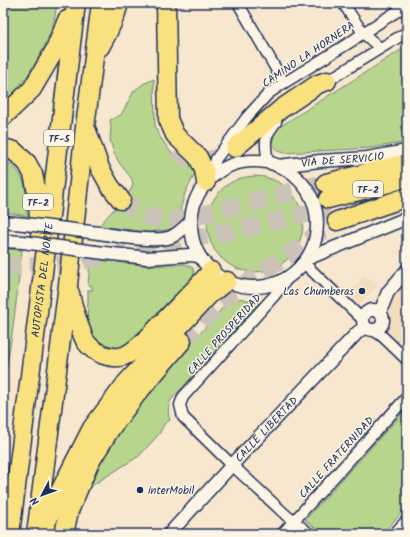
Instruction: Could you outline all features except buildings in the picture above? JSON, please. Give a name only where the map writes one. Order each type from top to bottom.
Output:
[{"type":"highway","points":[[3,117],[32,90],[55,50],[75,3]]},
{"type":"highway","name":"AUTOPISTA DEL NORTE","points":[[10,534],[75,3]]},
{"type":"highway","name":"TF-5","points":[[36,534],[68,285],[101,3]]},
{"type":"highway","points":[[95,56],[109,31],[119,3]]},
{"type":"highway","points":[[159,3],[156,24],[159,120],[164,135],[176,150]]},
{"type":"highway","points":[[166,3],[168,119],[175,135],[198,157],[209,180]]},
{"type":"highway","points":[[235,148],[281,109],[318,84],[327,81]]},
{"type":"highway","points":[[86,127],[100,168],[110,186],[121,200]]},
{"type":"highway","name":"TF-2","points":[[3,148],[14,151],[27,163],[33,174],[37,193],[43,273]]},
{"type":"highway","points":[[330,203],[407,163]]},
{"type":"highway","name":"TF-2","points":[[330,203],[407,177]]},
{"type":"highway","name":"TF-2","points":[[330,203],[407,186]]},
{"type":"highway","points":[[330,203],[407,197]]},
{"type":"highway","points":[[68,285],[85,342],[103,355],[111,357],[122,356],[131,352],[146,340],[211,271]]},
{"type":"highway","points":[[41,534],[63,485],[92,428],[127,382],[209,295],[227,281]]},
{"type":"highway","points":[[64,534],[69,511],[90,462],[111,428],[136,395],[182,341]]},
{"type":"street","points":[[238,3],[284,83]]},
{"type":"street","points":[[343,3],[363,33],[380,48]]},
{"type":"street","name":"CAMINO LA HORNERA","points":[[209,180],[216,159],[247,117],[268,94],[407,5]]},
{"type":"street","points":[[273,164],[266,139],[268,131],[276,122],[321,88],[327,81],[407,32]]},
{"type":"street","name":"VÍA DE SERVICIO","points":[[273,164],[367,158],[407,151]]},
{"type":"street","points":[[244,162],[273,164],[295,175],[305,186],[316,206],[318,220],[315,244],[307,261],[287,280],[275,285],[264,287],[244,287],[231,284],[211,271],[199,256],[193,241],[190,222],[196,198],[209,180],[222,170],[244,162]]},
{"type":"street","points":[[307,261],[407,218]]},
{"type":"street","points":[[3,222],[99,234],[157,239],[171,237],[181,231],[190,222]]},
{"type":"street","points":[[3,241],[23,242],[147,258],[190,255],[199,256]]},
{"type":"street","points":[[307,261],[367,325],[382,336],[407,360]]},
{"type":"street","points":[[380,312],[388,292],[407,270]]},
{"type":"street","name":"CALLE PROSPERIDAD","points":[[232,465],[183,417],[180,405],[183,397],[287,280]]},
{"type":"street","points":[[370,309],[380,312],[383,318],[382,324],[378,329],[367,325],[364,314],[370,309]]},
{"type":"street","name":"CALLE LIBERTAD","points":[[169,534],[358,332],[367,325]]},
{"type":"street","name":"CALLE FRATERNIDAD","points":[[282,534],[407,397]]},
{"type":"street","points":[[232,465],[310,534]]},
{"type":"street","points":[[394,534],[407,520]]},
{"type":"shaded area","name":"Las Chumberas","points":[[365,275],[377,286],[358,306],[346,296]]},
{"type":"shaded area","points":[[407,281],[407,365],[365,325]]},
{"type":"green space","points":[[3,3],[57,3],[53,25],[39,57],[19,87],[3,103]]},
{"type":"green space","points":[[407,46],[407,142],[371,148],[285,153],[277,151],[273,141],[276,129]]},
{"type":"green space","points":[[154,79],[155,125],[158,134],[175,156],[177,153],[194,167],[195,174],[185,193],[179,218],[173,228],[149,232],[99,226],[130,191],[133,185],[132,179],[120,164],[114,153],[110,140],[110,120],[121,115],[134,91],[143,84]]},
{"type":"green space","points":[[3,159],[17,170],[24,183],[26,190],[27,216],[3,212]]},
{"type":"green space","points":[[246,176],[264,176],[274,179],[282,184],[295,197],[300,205],[303,215],[303,233],[300,243],[289,258],[282,264],[274,269],[264,272],[246,272],[236,269],[228,264],[215,251],[210,243],[207,233],[207,215],[210,205],[215,197],[228,184],[236,179]]},
{"type":"green space","points":[[3,249],[22,250],[12,333],[3,382]]},
{"type":"green space","points":[[90,261],[151,266],[185,264],[193,268],[194,273],[193,279],[136,341],[117,350],[115,347],[104,344],[96,339],[88,326],[88,290],[92,290],[92,286],[88,285]]},
{"type":"green space","points":[[225,297],[259,301],[171,400],[168,410],[170,420],[164,424],[159,434],[139,456],[88,488],[106,444],[165,370],[226,304],[222,299]]},
{"type":"green space","points":[[407,408],[407,507],[382,534],[323,534],[305,520]]},
{"type":"tunnel","points":[[176,150],[185,157],[195,161],[221,157],[235,148]]},
{"type":"tunnel","points":[[121,200],[132,208],[150,217],[163,220],[177,220],[326,183]]},
{"type":"tunnel","points":[[3,266],[26,267],[60,265],[254,226],[330,208]]},
{"type":"tunnel","points":[[182,341],[227,297],[337,221]]},
{"type":"place","name":"Las Chumberas","points":[[362,291]]},
{"type":"place","name":"interMobil","points":[[140,490]]}]
